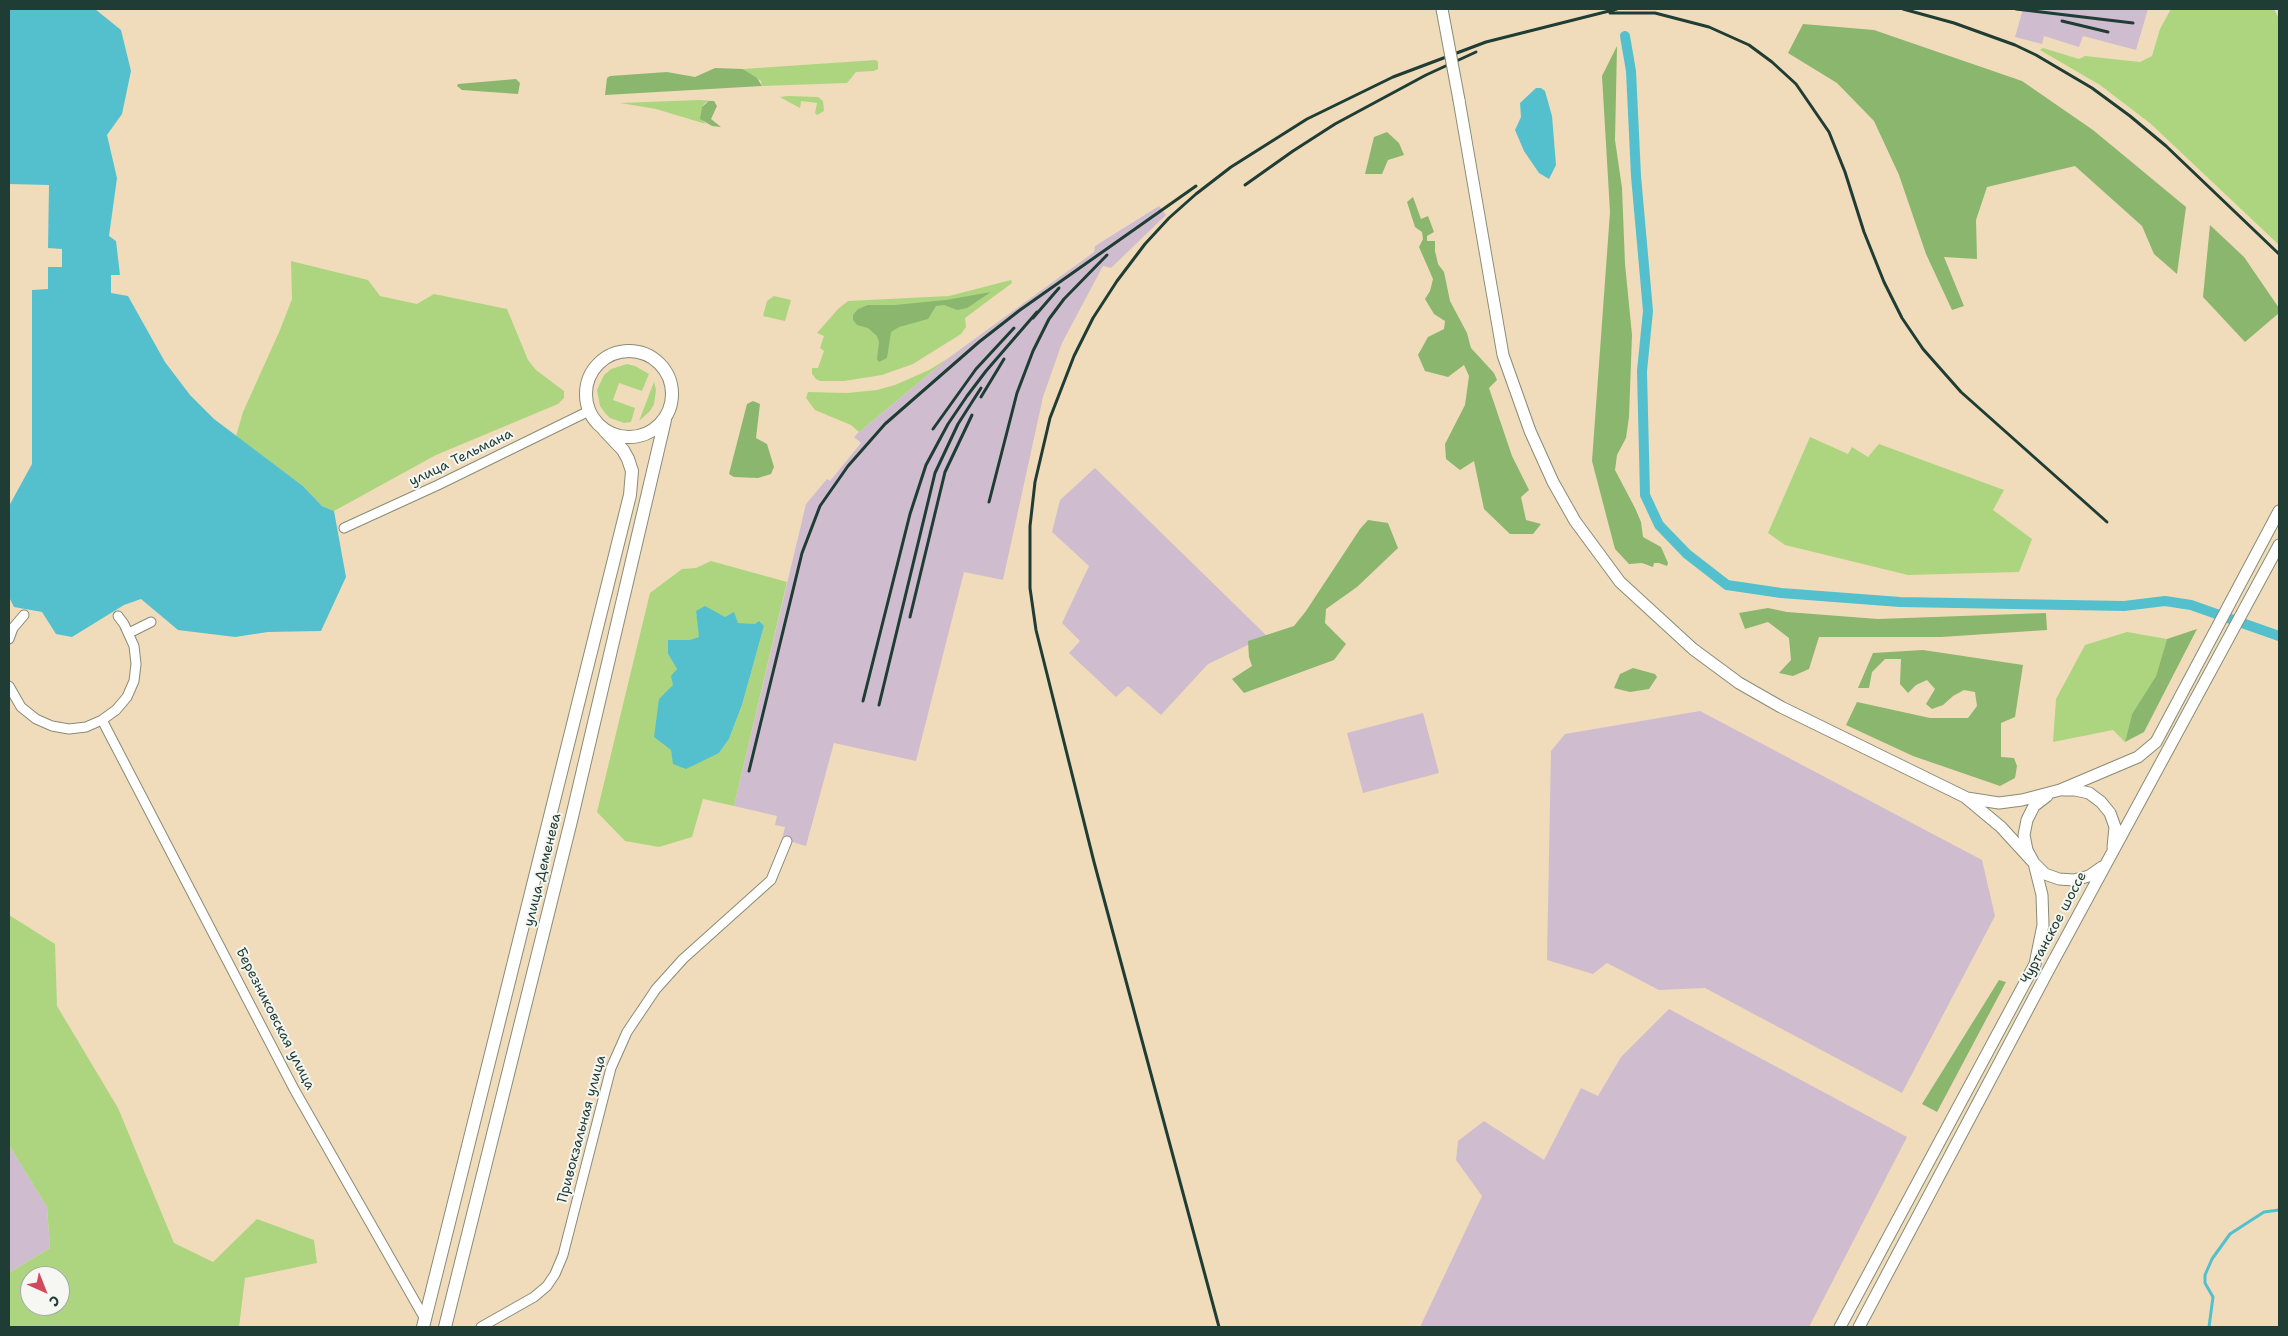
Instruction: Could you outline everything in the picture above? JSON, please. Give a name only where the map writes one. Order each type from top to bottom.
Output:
[{"type":"main road","points":[[624,351],[640,352],[653,357],[670,378],[673,400],[666,420],[650,432],[631,438],[617,436],[604,430],[595,422],[589,411],[586,388],[589,376],[596,366],[612,355],[624,351]]},
{"type":"main road","name":"улица Деменева","points":[[445,1327],[571,822],[666,420]]},
{"type":"main road","name":"улица Деменева","points":[[426,1325],[630,495],[632,471],[628,459],[623,450],[604,430]]},
{"type":"street","points":[[1442,9],[1503,355],[1530,431],[1553,482],[1588,539],[1627,588],[1693,649],[1739,683],[1781,707],[1965,797],[2001,827],[2045,874],[2059,879],[2074,880],[2089,876],[2109,858],[2115,834],[2110,813],[2101,802],[2089,793],[2075,790],[2060,790],[2022,800],[2000,803],[1965,797]]},
{"type":"street","name":"улица Тельмана","points":[[344,528],[438,485],[589,411]]},
{"type":"street","points":[[2034,863],[2027,850],[2024,835],[2027,820],[2034,806],[2046,796],[2138,757],[2156,742],[2279,511]]},
{"type":"street","name":"Чуртанское шоссе","points":[[1859,1327],[2109,858],[2279,545]]},
{"type":"street","points":[[9,639],[13,628],[24,615]]},
{"type":"street","points":[[9,690],[21,707],[36,719],[52,726],[77,728],[102,720],[116,710],[127,697],[134,681],[136,664],[134,646],[129,633],[118,616]]},
{"type":"street","points":[[129,633],[151,622]]},
{"type":"street","name":"Березниковская улица","points":[[102,720],[294,1089],[426,1325]]},
{"type":"street","name":"Привокзальная улица","points":[[481,1327],[534,1297],[547,1286],[555,1274],[563,1254],[606,1086],[618,1049],[627,1032],[656,989],[683,958],[771,880],[787,840]]},
{"type":"street","name":"Чуртанское шоссе","points":[[1840,1327],[2035,964],[2043,925],[2042,895],[2034,863]]},
{"type":"shaded area","points":[[2023,9],[2148,9],[2136,50],[2083,36],[2079,47],[2044,36],[2042,44],[2015,37]]},
{"type":"shaded area","points":[[1159,206],[1166,215],[1111,268],[1103,266],[1062,343],[1043,397],[1003,580],[964,572],[916,761],[834,743],[806,846],[782,839],[785,827],[775,825],[777,816],[734,806],[806,504],[827,479],[830,481],[861,443],[854,437],[859,432],[947,359],[1094,252],[1095,246]]},
{"type":"shaded area","points":[[1095,468],[1267,636],[1208,664],[1161,715],[1128,686],[1116,697],[1069,653],[1080,641],[1062,623],[1089,566],[1052,532],[1060,500]]},
{"type":"shaded area","points":[[1700,711],[1982,860],[1995,916],[1902,1093],[1705,988],[1659,990],[1607,963],[1593,974],[1547,960],[1551,751],[1565,734]]},
{"type":"shaded area","points":[[1423,713],[1439,773],[1363,793],[1347,733]]},
{"type":"shaded area","points":[[1669,1009],[1907,1137],[1809,1327],[1420,1327],[1482,1196],[1456,1160],[1458,1141],[1484,1121],[1544,1160],[1581,1088],[1598,1096],[1621,1057]]},
{"type":"shaded area","points":[[9,1145],[47,1207],[50,1248],[9,1273]]},
{"type":"green space","points":[[2171,9],[2274,9],[2279,19],[2279,245],[2151,124],[2100,85],[2040,50],[2043,48],[2079,59],[2085,56],[2140,62],[2152,56],[2160,29]]},
{"type":"green space","points":[[1803,24],[1874,30],[2022,81],[2093,130],[2186,207],[2177,274],[2154,254],[2142,226],[2075,166],[1987,187],[1976,220],[1977,259],[1944,257],[1964,306],[1952,310],[1926,254],[1899,175],[1874,121],[1837,83],[1788,53]]},
{"type":"green space","points":[[1617,46],[1615,140],[1622,188],[1625,264],[1632,335],[1629,417],[1626,438],[1617,455],[1615,470],[1641,522],[1643,537],[1661,547],[1668,563],[1667,566],[1659,563],[1654,563],[1653,567],[1642,563],[1629,564],[1615,549],[1592,461],[1610,212],[1602,76]]},
{"type":"green space","points":[[876,60],[878,62],[878,69],[856,72],[847,83],[762,86],[761,81],[743,69]]},
{"type":"green space","points":[[715,68],[743,69],[757,78],[762,86],[605,95],[607,78],[610,76],[667,72],[695,77]]},
{"type":"green space","points":[[516,79],[520,83],[518,94],[462,90],[457,86],[458,84]]},
{"type":"green space","points":[[780,97],[818,97],[823,101],[824,111],[817,115],[815,113],[817,103],[801,101],[800,108]]},
{"type":"green space","points":[[709,101],[714,101],[717,106],[711,119],[721,127],[712,126],[700,119],[702,107]]},
{"type":"green space","points":[[714,101],[705,103],[702,107],[701,119],[706,124],[656,109],[620,103]]},
{"type":"green space","points":[[1387,132],[1399,143],[1404,155],[1388,160],[1382,174],[1365,174],[1374,137]]},
{"type":"green space","points":[[1413,197],[1421,219],[1428,216],[1434,232],[1427,236],[1427,241],[1435,241],[1438,264],[1444,272],[1450,301],[1467,333],[1471,348],[1494,373],[1497,380],[1489,388],[1512,456],[1529,490],[1521,497],[1526,520],[1541,524],[1533,534],[1510,534],[1484,509],[1474,461],[1460,470],[1446,459],[1445,444],[1465,405],[1469,376],[1464,365],[1448,377],[1425,371],[1418,355],[1428,337],[1444,329],[1445,321],[1434,314],[1425,299],[1430,291],[1433,279],[1419,247],[1423,239],[1422,232],[1415,227],[1407,202]]},
{"type":"green space","points":[[2210,225],[2244,257],[2279,308],[2279,313],[2245,342],[2203,297]]},
{"type":"green space","points":[[291,261],[368,280],[380,296],[417,304],[434,294],[507,309],[528,360],[536,370],[564,391],[564,398],[558,404],[436,455],[334,511],[322,506],[303,486],[236,436],[243,412],[292,299]]},
{"type":"green space","points":[[1011,280],[1012,283],[965,318],[966,327],[961,334],[913,364],[882,375],[844,381],[820,381],[812,374],[812,368],[818,368],[824,351],[820,348],[824,336],[817,333],[838,309],[848,301],[949,296]]},
{"type":"green space","points":[[991,292],[967,308],[957,310],[944,305],[936,306],[928,319],[899,327],[891,332],[887,358],[879,362],[877,359],[879,342],[877,336],[868,328],[857,325],[853,320],[853,315],[858,309],[868,305],[895,305],[946,300]]},
{"type":"green space","points":[[774,296],[791,300],[785,321],[763,316],[767,301]]},
{"type":"green space","points":[[947,359],[859,432],[851,425],[815,410],[806,398],[808,392],[847,393],[877,390],[895,385],[929,370]]},
{"type":"green space","points":[[627,364],[649,374],[642,391],[619,383],[613,400],[635,408],[631,422],[624,423],[610,418],[605,413],[600,406],[597,390],[604,375],[611,369]]},
{"type":"green space","points":[[654,382],[656,390],[654,404],[650,411],[639,421]]},
{"type":"green space","points":[[753,401],[760,404],[756,438],[767,444],[774,467],[771,474],[758,478],[734,477],[729,474],[747,404]]},
{"type":"green space","points":[[1810,437],[1848,454],[1852,447],[1868,457],[1879,444],[2004,490],[1993,510],[2032,539],[2019,572],[1908,575],[1785,545],[1768,533]]},
{"type":"green space","points":[[1368,520],[1388,523],[1398,548],[1357,587],[1326,609],[1325,623],[1346,644],[1334,660],[1244,693],[1232,679],[1252,666],[1249,657],[1248,641],[1294,626]]},
{"type":"green space","points":[[711,561],[787,582],[734,806],[703,799],[692,837],[659,847],[625,841],[597,812],[650,593],[682,569],[696,568]],"holes":[[[696,611],[725,617],[738,623],[764,626],[742,705],[729,739],[719,753],[674,764],[671,750],[673,685],[677,669],[668,654],[700,637]]]},
{"type":"green space","points":[[1768,608],[1787,612],[1878,619],[2046,613],[2047,630],[1941,637],[1819,637],[1809,669],[1793,676],[1779,673],[1791,660],[1789,638],[1768,622],[1745,629],[1739,613]]},
{"type":"green space","points":[[2197,629],[2144,732],[2125,742],[2132,714],[2156,676],[2167,639]]},
{"type":"green space","points":[[2127,632],[2167,639],[2156,676],[2132,714],[2125,742],[2113,730],[2053,742],[2056,699],[2085,645]]},
{"type":"green space","points":[[1923,650],[2023,665],[2015,717],[2001,723],[2001,757],[2014,758],[2017,766],[2015,778],[2000,786],[1913,756],[1846,725],[1857,702],[1930,718],[1968,718],[1977,706],[1975,692],[1964,690],[1953,696],[1943,705],[1932,709],[1926,704],[1935,689],[1927,680],[1916,685],[1908,693],[1900,684],[1901,659],[1885,659],[1872,672],[1869,688],[1858,688],[1873,653]]},
{"type":"green space","points":[[1633,668],[1655,674],[1657,677],[1649,689],[1630,692],[1614,688],[1620,674]]},
{"type":"green space","points":[[9,915],[55,944],[57,1006],[118,1108],[174,1243],[213,1262],[257,1219],[314,1240],[317,1263],[245,1278],[239,1327],[9,1327],[9,1273],[20,1266],[20,1316],[70,1316],[70,1266],[20,1266],[50,1248],[47,1207],[9,1145]]},
{"type":"green space","points":[[1999,980],[2006,982],[1937,1112],[1922,1104]]},
{"type":"water","points":[[9,9],[95,9],[121,30],[131,71],[122,114],[107,135],[117,178],[109,236],[116,241],[120,275],[111,275],[111,293],[128,296],[165,362],[190,395],[214,419],[303,486],[322,506],[334,511],[346,577],[321,631],[268,632],[235,637],[178,630],[141,599],[124,605],[72,637],[56,634],[42,612],[14,607],[9,597],[9,506],[32,464],[32,290],[48,289],[48,267],[62,267],[62,249],[48,248],[49,185],[9,184]]},
{"type":"water","points":[[1536,88],[1541,88],[1545,91],[1552,116],[1556,165],[1549,179],[1539,173],[1524,151],[1515,130],[1521,117],[1520,103]]},
{"type":"water","points":[[705,606],[725,617],[734,612],[738,623],[755,624],[759,621],[764,626],[742,705],[729,739],[719,753],[686,769],[673,764],[671,750],[654,737],[659,699],[673,685],[671,676],[677,669],[668,654],[668,640],[690,640],[699,637],[696,611]]},
{"type":"waterway","points":[[1625,36],[1631,71],[1636,176],[1648,311],[1642,371],[1645,495],[1659,525],[1687,554],[1727,585],[1781,593],[1900,602],[2124,606],[2165,601],[2191,605],[2279,636]]},
{"type":"waterway","points":[[2209,1327],[2213,1297],[2205,1283],[2205,1275],[2212,1259],[2230,1234],[2264,1212],[2279,1210]]},
{"type":"railway","points":[[1219,1327],[1094,862],[1036,630],[1030,588],[1030,526],[1035,482],[1050,418],[1074,356],[1093,318],[1117,281],[1145,244],[1169,218],[1231,167],[1307,119],[1393,77],[1486,42],[1617,9]]},
{"type":"railway","points":[[1903,9],[1954,23],[2015,45],[2036,55],[2092,88],[2166,146],[2279,254]]},
{"type":"railway","points":[[2016,9],[2133,23]]},
{"type":"railway","points":[[1610,13],[1655,13],[1709,27],[1749,45],[1772,62],[1796,84],[1829,132],[1845,172],[1864,232],[1884,282],[1902,318],[1923,349],[1961,392],[2107,522]]},
{"type":"railway","points":[[2062,21],[2108,32]]},
{"type":"railway","points":[[1245,185],[1335,124],[1426,75],[1476,52]]},
{"type":"railway","points":[[749,771],[802,553],[820,506],[848,466],[885,424],[979,342],[1020,310],[1196,186]]},
{"type":"railway","points":[[989,502],[1017,393],[1033,351],[1049,319],[1064,299],[1107,255]]},
{"type":"railway","points":[[1033,318],[1059,288]]},
{"type":"railway","points":[[863,701],[910,514],[926,465],[948,424],[967,396],[1037,312]]},
{"type":"railway","points":[[933,429],[976,369],[1014,328]]},
{"type":"railway","points":[[981,397],[1004,359]]},
{"type":"railway","points":[[879,705],[935,473],[958,424],[981,388]]},
{"type":"railway","points":[[910,617],[945,472],[972,415]]}]
